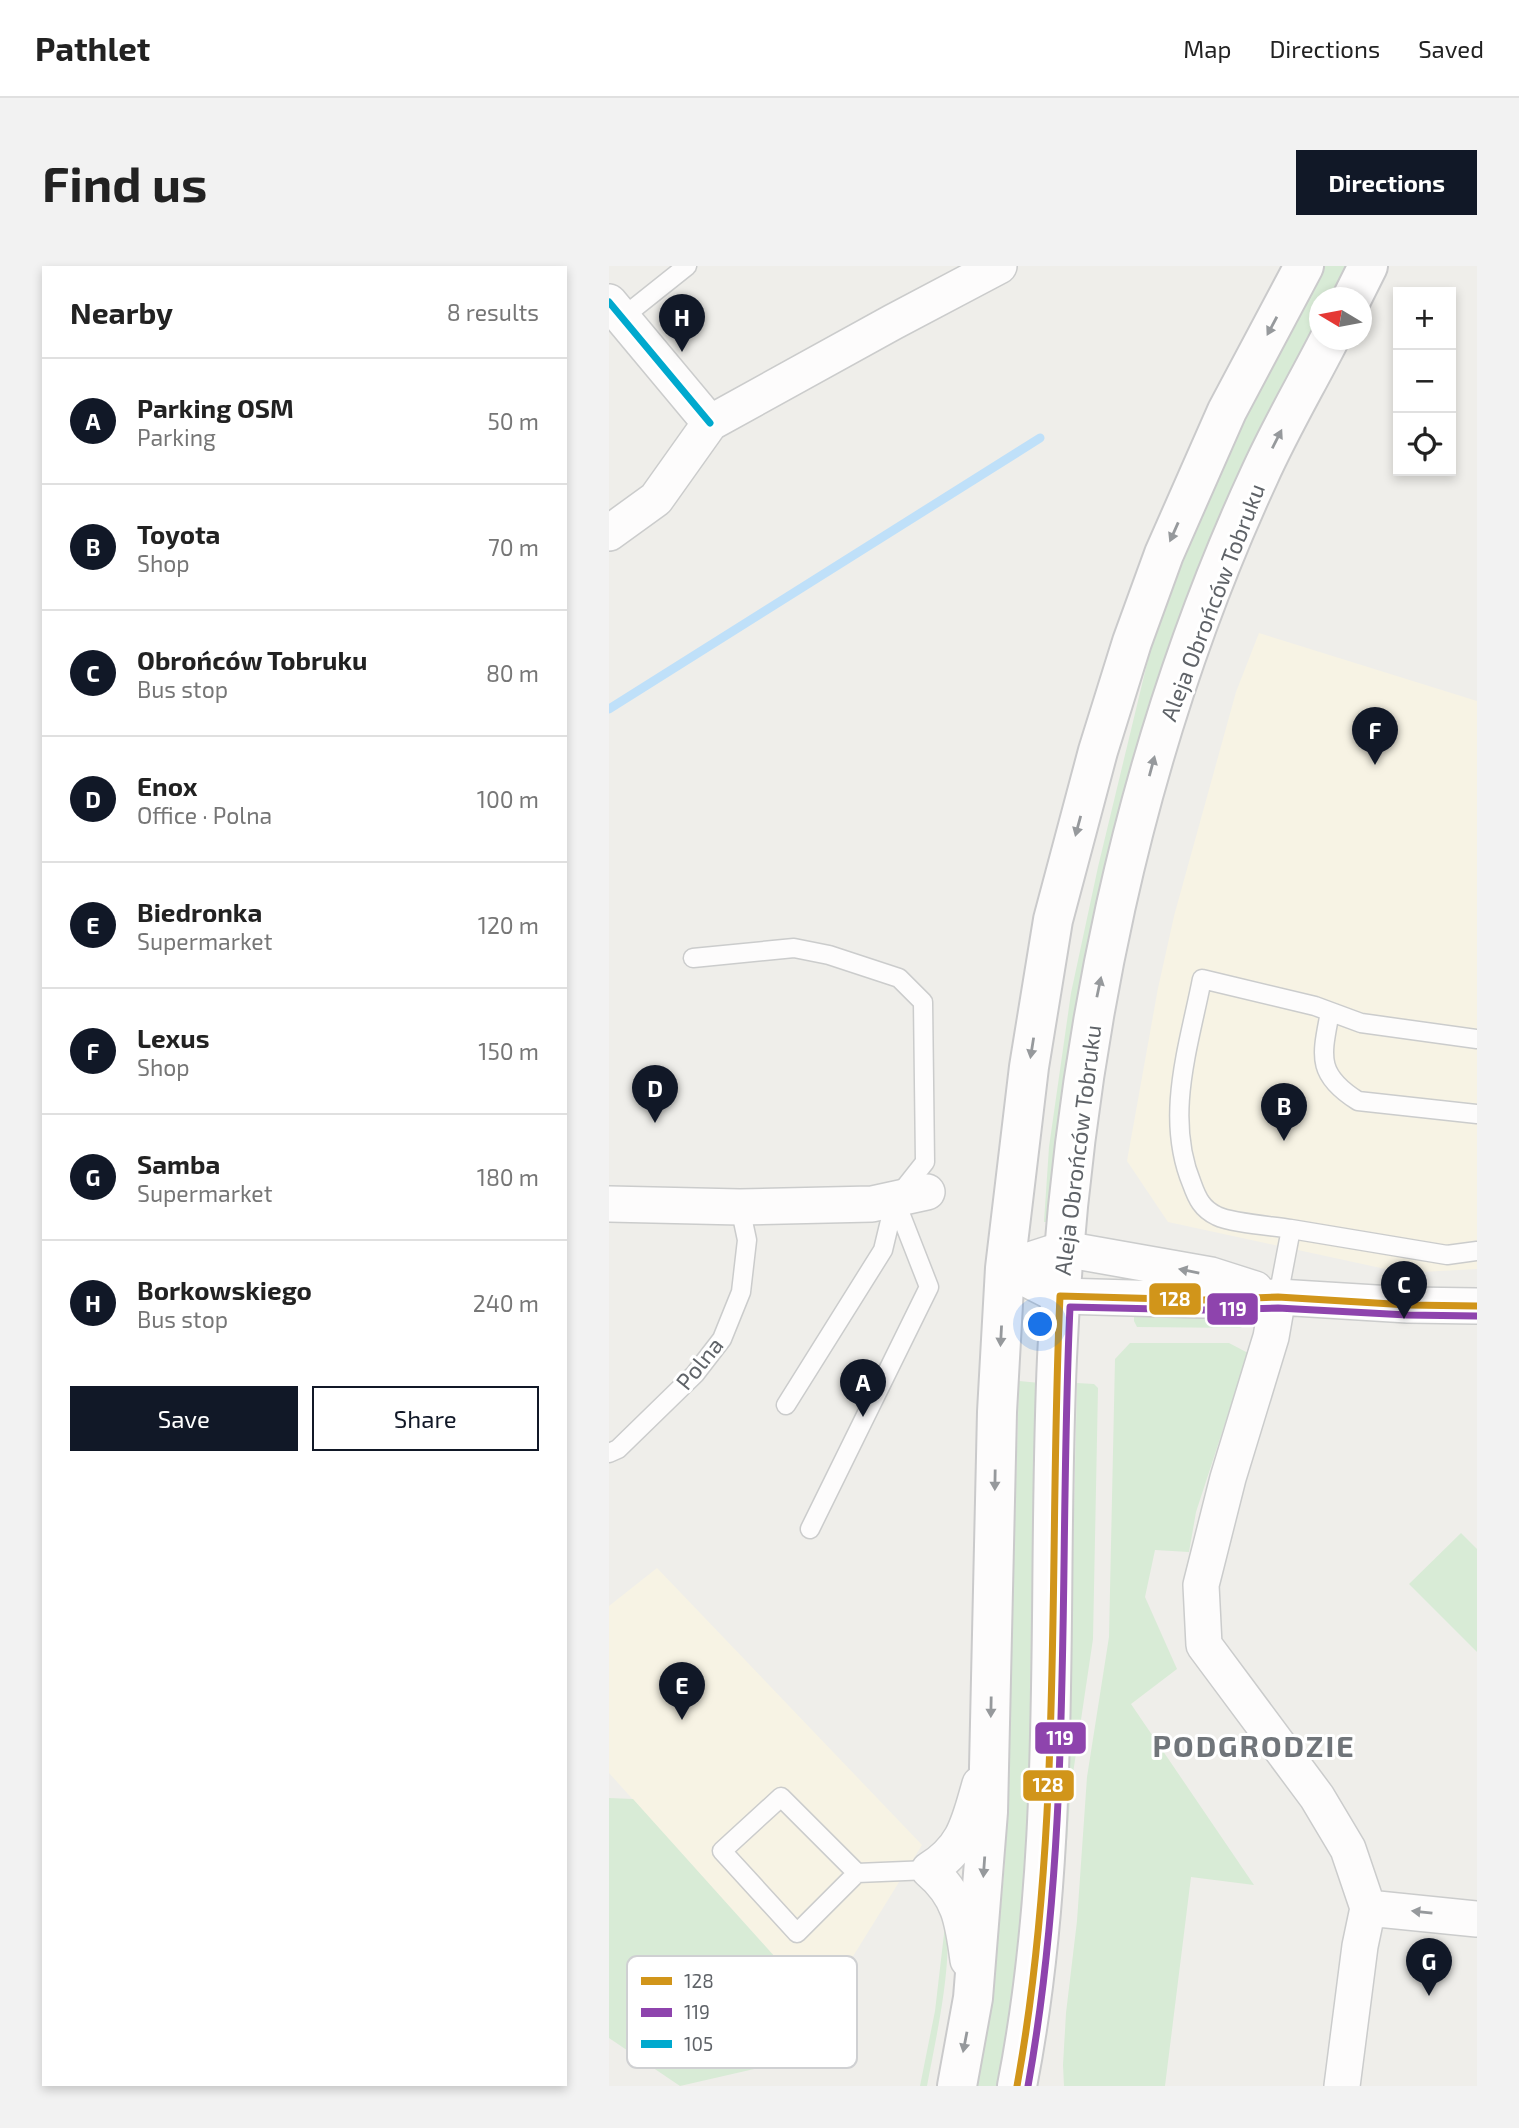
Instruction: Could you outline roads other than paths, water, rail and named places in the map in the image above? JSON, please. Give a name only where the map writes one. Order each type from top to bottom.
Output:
[{"type":"main road","points":[[957,2086],[973,1998],[987,1825],[997,1412],[1005,1268],[1029,1068],[1053,920],[1098,751],[1132,642],[1164,554],[1227,411],[1304,266]]},
{"type":"main road","points":[[1358,287],[1368,266]]},
{"type":"main road","name":"Aleja Obrońców Tobruku","points":[[1017,2086],[1029,2027],[1039,1939],[1047,1813],[1060,1296],[1077,1122],[1097,992],[1129,853],[1159,742],[1215,581],[1259,476],[1324,350]]},
{"type":"street","points":[[609,533],[656,499],[709,423],[999,266]]},
{"type":"street","points":[[616,309],[709,423]]},
{"type":"street","points":[[609,1204],[740,1207],[872,1204],[911,1196]]},
{"type":"street","points":[[1005,1268],[1064,1249],[1211,1275],[1278,1297]]},
{"type":"street","points":[[1005,1268],[1060,1296],[1203,1300],[1278,1297],[1408,1305],[1477,1306]]},
{"type":"street","points":[[1278,1297],[1271,1337],[1228,1478],[1201,1585],[1204,1646],[1317,1797],[1347,1849],[1368,1908],[1360,1946],[1342,2086]]},
{"type":"street","points":[[973,1998],[963,1922],[954,1896],[942,1880],[929,1870],[956,1848],[968,1828],[990,1750]]},
{"type":"street","points":[[1368,1908],[1477,1919]]},
{"type":"lane","points":[[616,309],[687,266]]},
{"type":"lane","points":[[693,958],[794,948],[829,955],[899,978],[923,1002],[925,1162],[883,1250],[786,1405]]},
{"type":"lane","points":[[1477,1039],[1361,1023],[1330,1012],[1202,979],[1179,1087],[1179,1135],[1184,1166],[1200,1204],[1218,1217],[1447,1255],[1477,1251]]},
{"type":"lane","points":[[1330,1012],[1322,1056],[1329,1076],[1343,1091],[1358,1101],[1477,1114]]},
{"type":"lane","points":[[810,1529],[929,1287],[911,1196]]},
{"type":"lane","name":"Polna","points":[[609,1453],[618,1449],[695,1374],[722,1339],[741,1292],[738,1262],[747,1240],[740,1207]]},
{"type":"lane","points":[[1278,1297],[1291,1229]]},
{"type":"lane","points":[[857,1873],[781,1797],[722,1851],[797,1933],[857,1873],[929,1870]]},
{"type":"waterway","points":[[609,709],[1040,438]]},
{"type":"place","name":"Borkowskiego","points":[[682,352]]},
{"type":"place","name":"Lexus","points":[[1375,765]]},
{"type":"place","name":"Enox","points":[[655,1123]]},
{"type":"place","name":"Toyota","points":[[1284,1141]]},
{"type":"place","name":"Obrońców Tobruku","points":[[1404,1319]]},
{"type":"place","name":"Parking OSM","points":[[863,1417]]},
{"type":"place","name":"Biedronka","points":[[682,1720]]},
{"type":"place","name":"Samba","points":[[1429,1996]]},
{"type":"district","name":"PODGRODZIE","points":[[1254,1745]]}]
